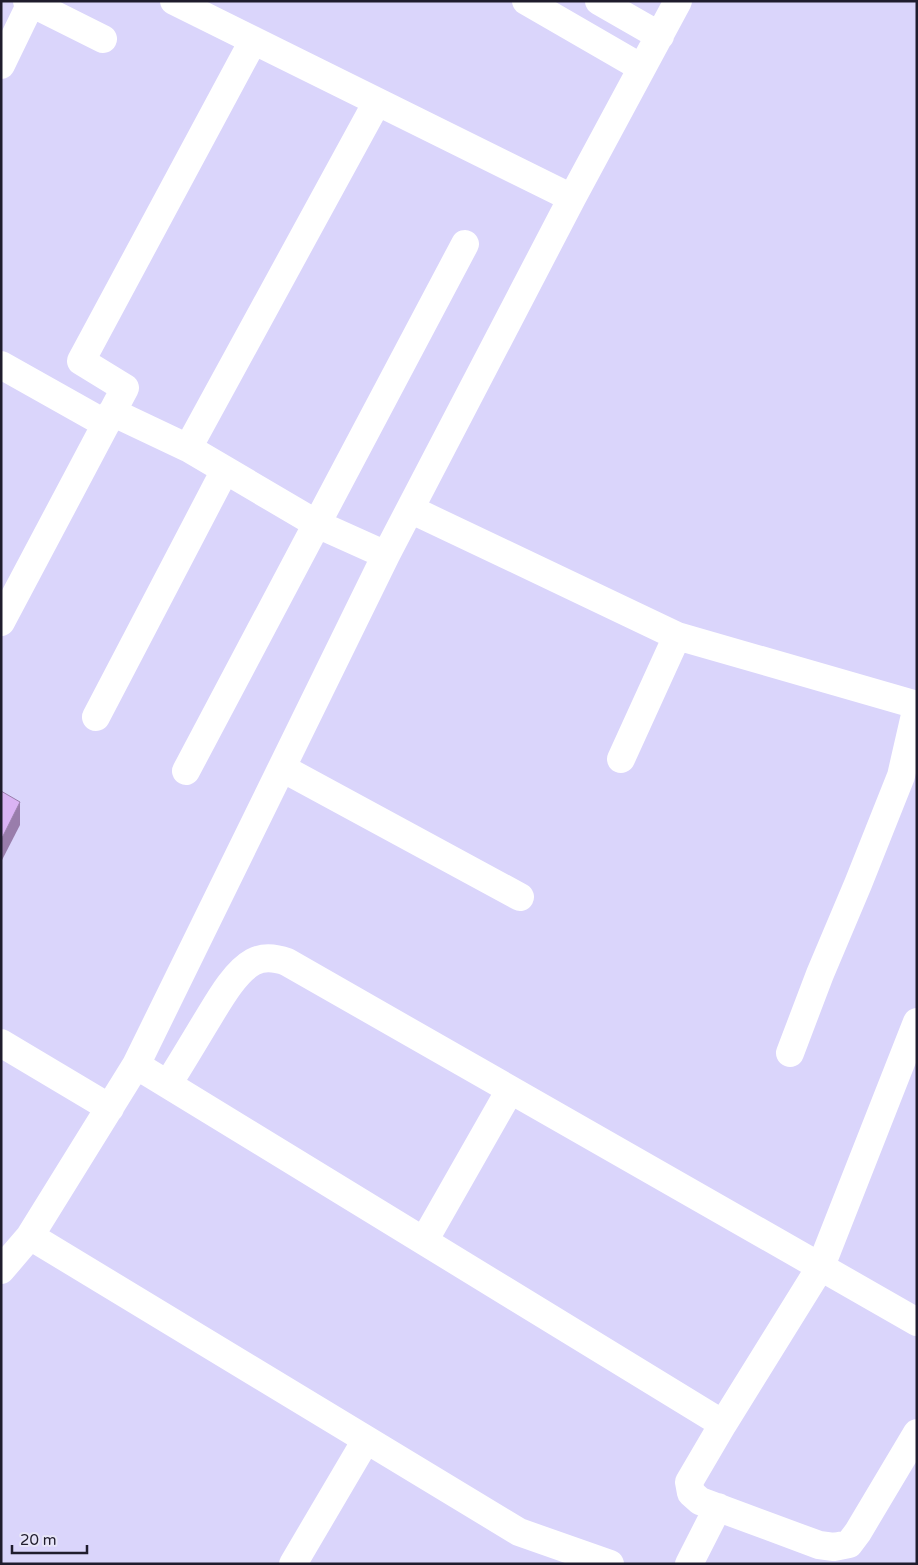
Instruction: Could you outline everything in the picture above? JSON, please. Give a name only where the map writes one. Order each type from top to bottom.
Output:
[{"type":"street","points":[[174,1],[572,198]]},
{"type":"street","points":[[526,1],[642,68]]},
{"type":"street","points":[[599,1],[660,36]]},
{"type":"street","points":[[1,1270],[30,1236],[136,1065],[386,555],[572,198],[678,1]]},
{"type":"street","points":[[1,65],[30,2],[103,39]]},
{"type":"street","points":[[1,622],[125,388],[81,361],[253,41]]},
{"type":"street","points":[[188,448],[377,102]]},
{"type":"street","points":[[186,771],[465,244]]},
{"type":"street","points":[[1,365],[109,418],[188,448],[317,524],[386,555]]},
{"type":"street","points":[[96,717],[225,470]]},
{"type":"street","points":[[410,509],[677,636],[917,706],[901,776],[820,974],[790,1053]]},
{"type":"street","points":[[621,759],[677,636]]},
{"type":"street","points":[[282,768],[520,897]]},
{"type":"street","points":[[168,1084],[226,989],[244,969],[254,962],[275,958],[287,962],[917,1322]]},
{"type":"street","points":[[917,1022],[821,1266],[689,1482],[691,1493],[694,1498],[700,1501],[819,1544],[834,1547],[849,1544],[917,1433]]},
{"type":"street","points":[[1,1043],[110,1108]]},
{"type":"street","points":[[136,1065],[723,1424]]},
{"type":"street","points":[[424,1241],[510,1090]]},
{"type":"street","points":[[30,1236],[519,1532],[610,1564]]},
{"type":"street","points":[[293,1564],[366,1440]]},
{"type":"street","points":[[689,1564],[718,1508]]},
{"type":"building","points":[[1,791],[20,802],[1,840]]}]
